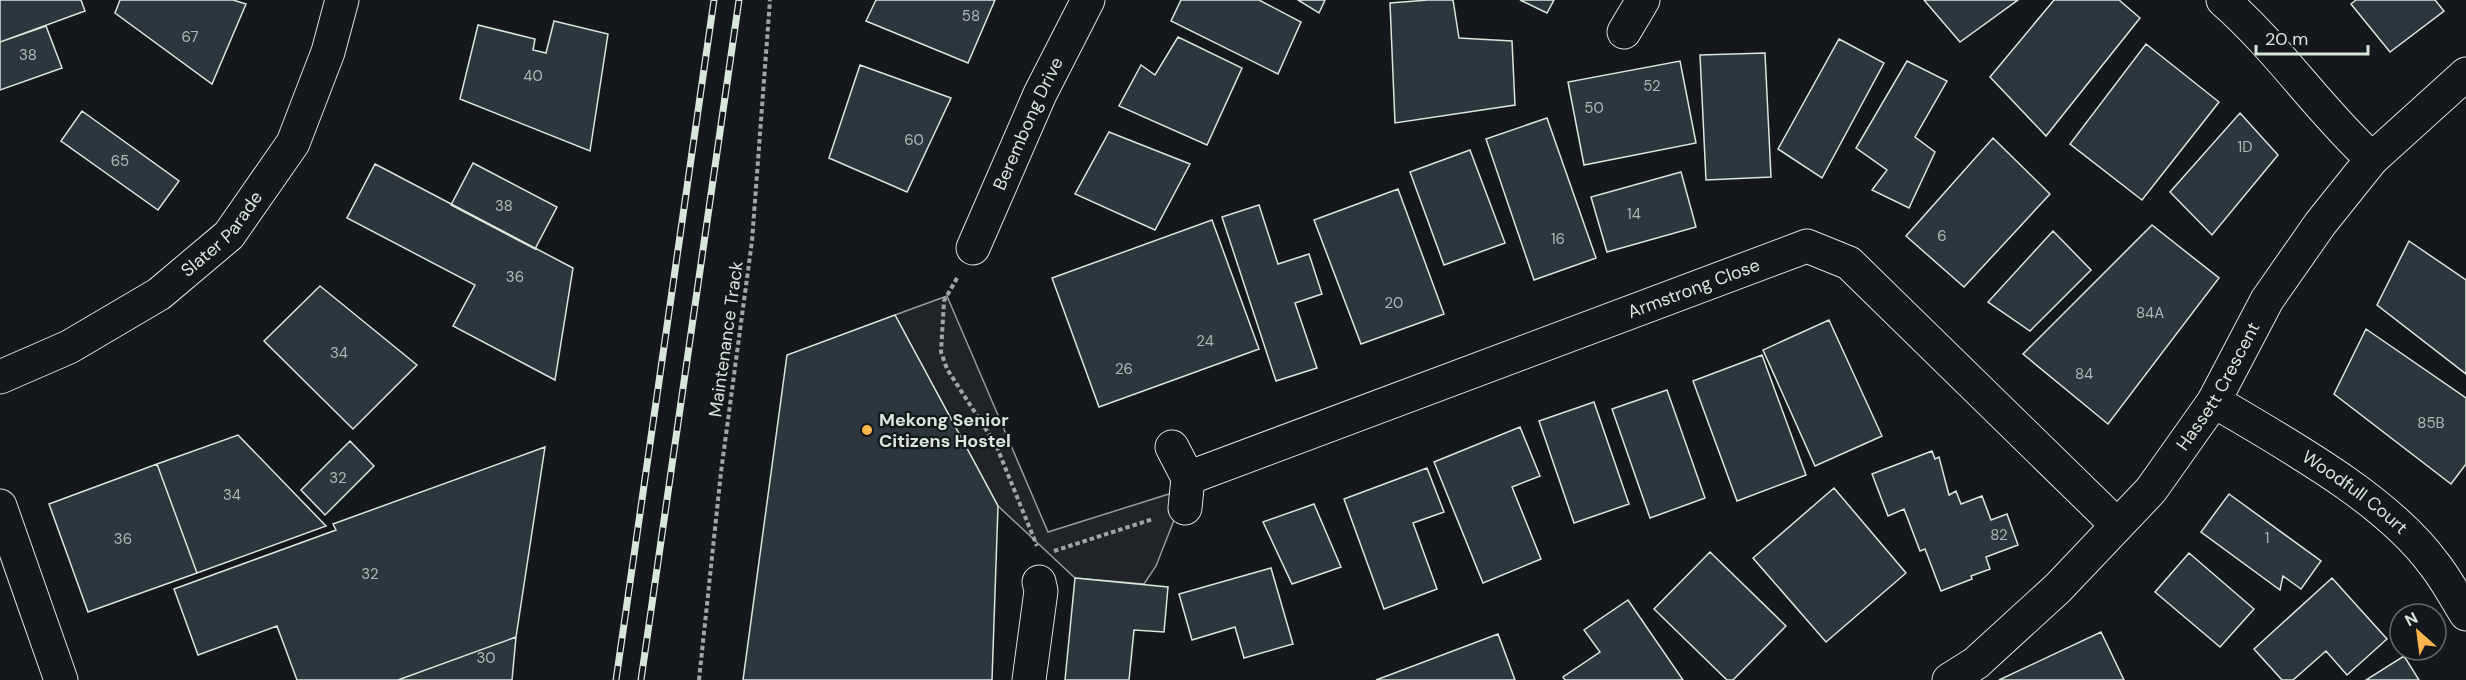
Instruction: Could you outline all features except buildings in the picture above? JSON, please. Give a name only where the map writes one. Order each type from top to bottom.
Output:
[{"type":"street","name":"Slater Parade","points":[[0,377],[69,346],[159,294],[229,235],[293,143],[328,52],[342,0]]},
{"type":"street","name":"Berembong Drive","points":[[974,248],[1040,94],[1088,0]]},
{"type":"street","points":[[1624,32],[1643,0]]},
{"type":"street","points":[[2223,0],[2292,71],[2340,130],[2372,159]]},
{"type":"street","name":"Hassett Crescent","points":[[1949,680],[1976,663],[2049,596],[2151,490],[2214,401],[2267,300],[2320,224],[2372,159],[2466,74]]},
{"type":"street","name":"Armstrong Close","points":[[1186,493],[1806,246],[1849,263],[2117,525]]},
{"type":"street","name":"Woodfull Court","points":[[2214,401],[2299,452],[2389,516],[2434,563],[2466,614]]},
{"type":"street","points":[[1172,447],[1186,493]]},
{"type":"street","points":[[0,506],[61,680]]},
{"type":"street","points":[[1029,680],[1041,591],[1040,568]]},
{"type":"path","name":"Maintenance Track","points":[[699,680],[719,495],[752,241],[770,0]]},
{"type":"path","points":[[944,301],[941,352],[947,369],[996,445],[1040,568],[1186,493]]},
{"type":"shaded area","points":[[947,296],[1048,532],[1169,494],[1178,510],[1156,566],[1144,584],[1075,578],[998,506],[895,315]]},
{"type":"railway","points":[[616,680],[714,0]]},
{"type":"railway","points":[[641,680],[739,0]]},
{"type":"place","name":"Mekong Senior Citizens Hostel","points":[[867,430]]}]
